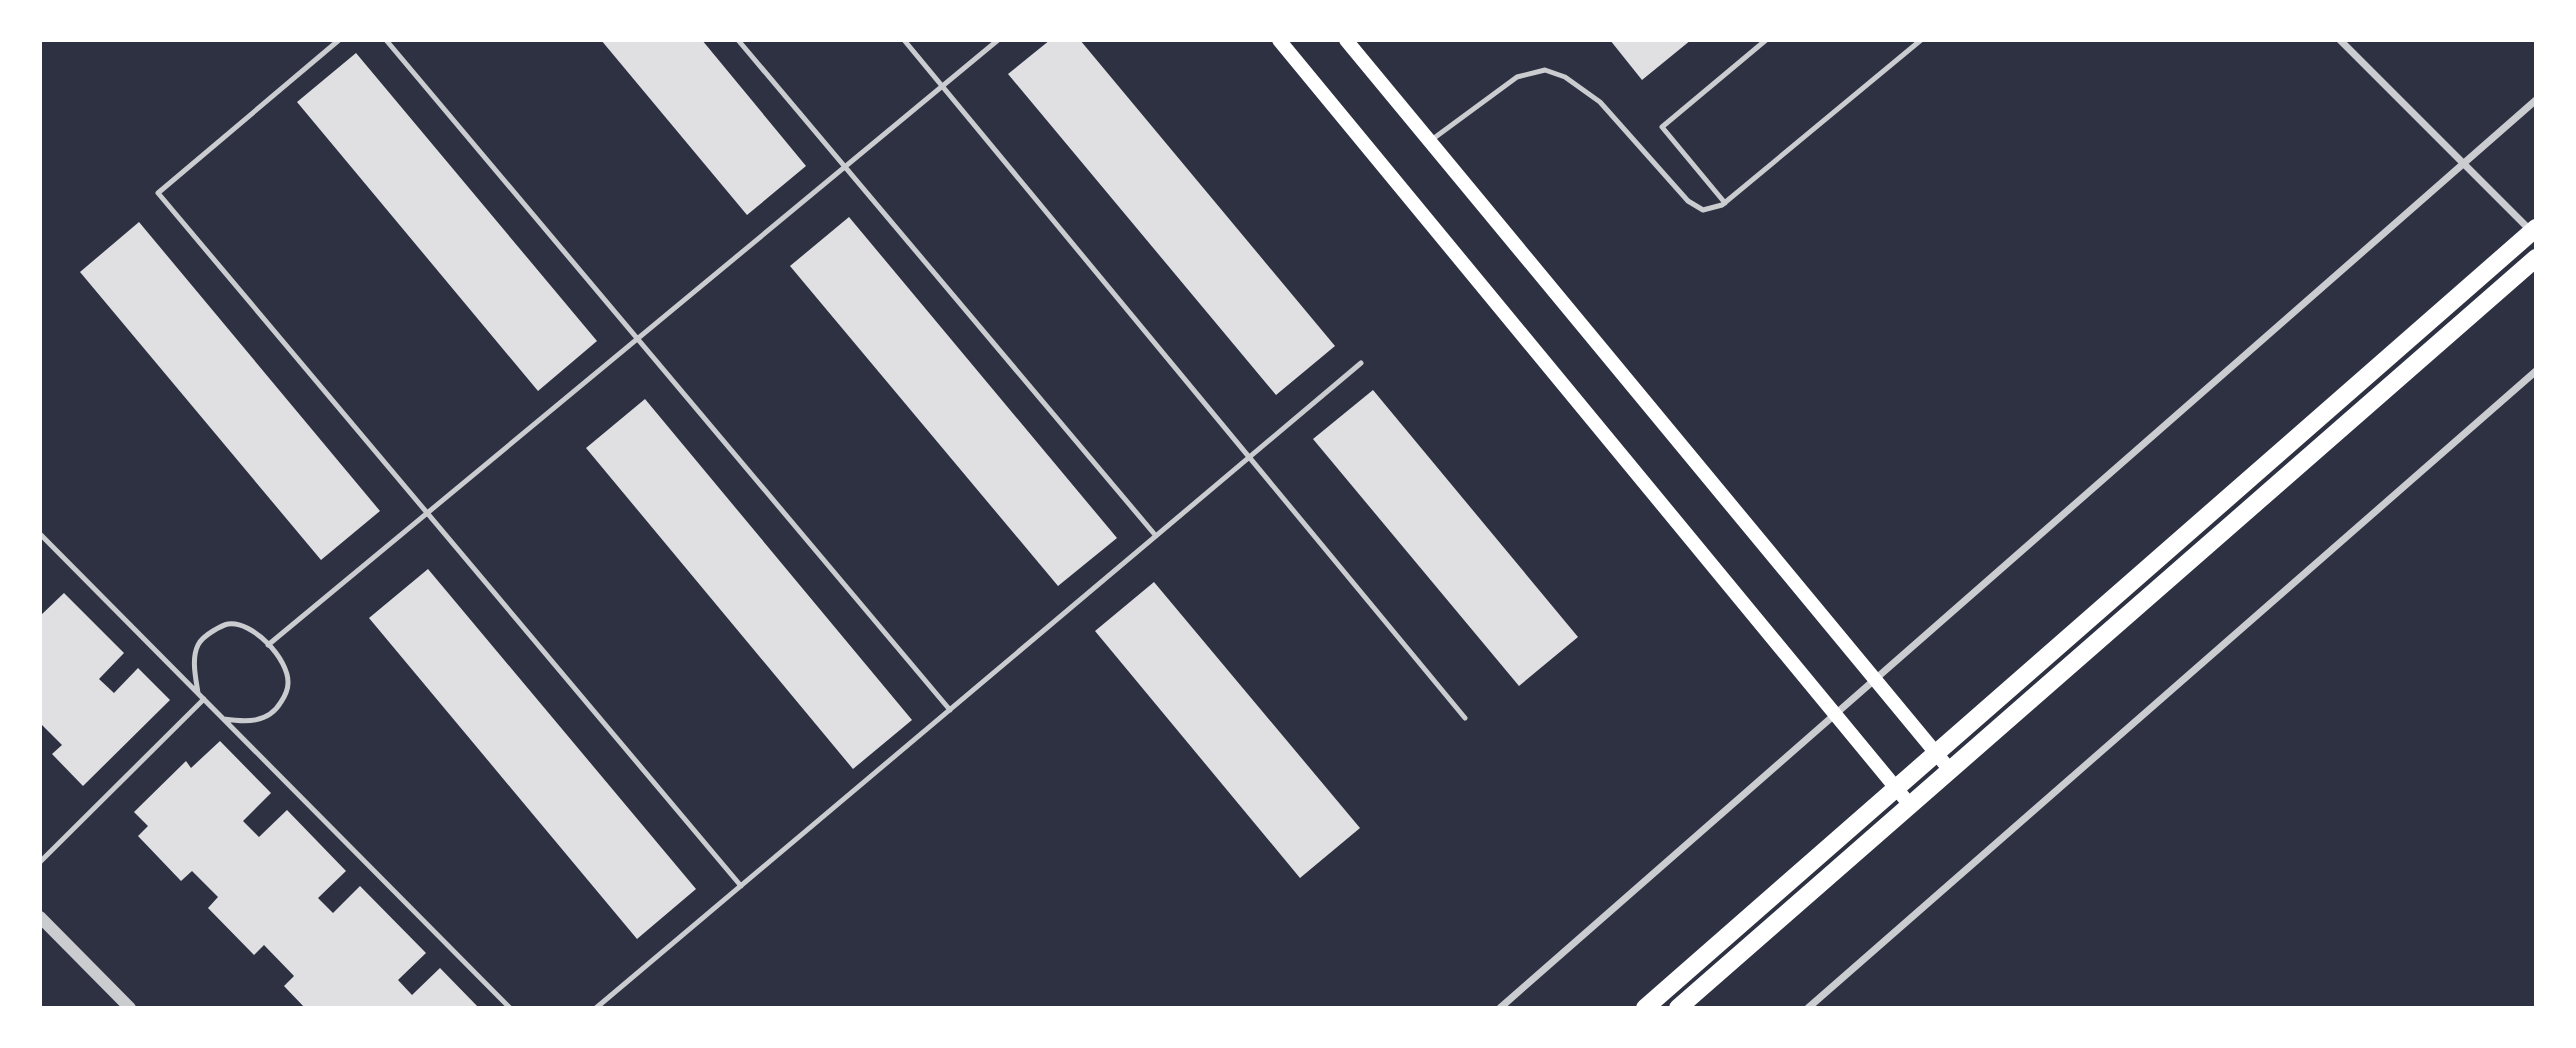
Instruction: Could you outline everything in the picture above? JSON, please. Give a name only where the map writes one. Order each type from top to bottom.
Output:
[{"type":"main road","points":[[1279,40],[1910,805]]},
{"type":"main road","points":[[1346,40],[1950,770]]},
{"type":"main road","points":[[1645,1008],[2534,232]]},
{"type":"main road","points":[[1678,1008],[2536,258]]},
{"type":"street","points":[[2340,40],[2534,232]]},
{"type":"street","points":[[1500,1008],[2536,100]]},
{"type":"street","points":[[1808,1008],[2536,370]]},
{"type":"street","points":[[40,917],[130,1008]]},
{"type":"lane","points":[[340,40],[158,192],[741,886]]},
{"type":"lane","points":[[386,40],[950,710]]},
{"type":"lane","points":[[738,40],[1156,536]]},
{"type":"lane","points":[[904,40],[1465,718]]},
{"type":"lane","points":[[268,645],[998,40]]},
{"type":"lane","points":[[1725,203],[1662,127],[1766,40]]},
{"type":"lane","points":[[1430,141],[1517,77],[1545,70],[1565,77],[1600,102],[1688,201],[1703,210],[1725,203],[1921,40]]},
{"type":"lane","points":[[596,1008],[1361,363]]},
{"type":"lane","points":[[40,534],[510,1008]]},
{"type":"lane","points":[[198,694],[195,661],[198,646],[207,635],[229,623],[258,635],[278,654],[288,681],[279,706],[266,717],[256,721],[224,719]]},
{"type":"lane","points":[[40,862],[204,699]]},
{"type":"building","points":[[601,40],[702,40],[806,166],[747,215]]},
{"type":"building","points":[[1050,40],[1080,40],[1335,346],[1276,395],[1008,74]]},
{"type":"building","points":[[1610,40],[1691,40],[1642,80]]},
{"type":"building","points":[[356,53],[597,341],[538,391],[297,102]]},
{"type":"building","points":[[849,217],[1117,538],[1058,586],[790,266]]},
{"type":"building","points":[[139,222],[380,511],[321,560],[80,272]]},
{"type":"building","points":[[1373,390],[1578,637],[1519,686],[1313,439]]},
{"type":"building","points":[[645,399],[912,720],[853,769],[586,448]]},
{"type":"building","points":[[428,569],[696,889],[637,939],[369,618]]},
{"type":"building","points":[[1154,582],[1360,828],[1300,878],[1095,631]]},
{"type":"building","points":[[64,593],[124,653],[99,679],[114,693],[138,668],[170,700],[83,786],[52,754],[62,745],[42,725],[40,727],[40,616]]},
{"type":"building","points":[[220,741],[271,793],[243,821],[259,837],[287,810],[346,871],[318,898],[333,913],[360,886],[426,953],[398,980],[412,995],[440,968],[479,1008],[305,1008],[284,986],[294,976],[264,945],[254,955],[208,908],[218,897],[192,871],[181,881],[138,836],[148,826],[134,812],[186,761],[191,768]]}]
